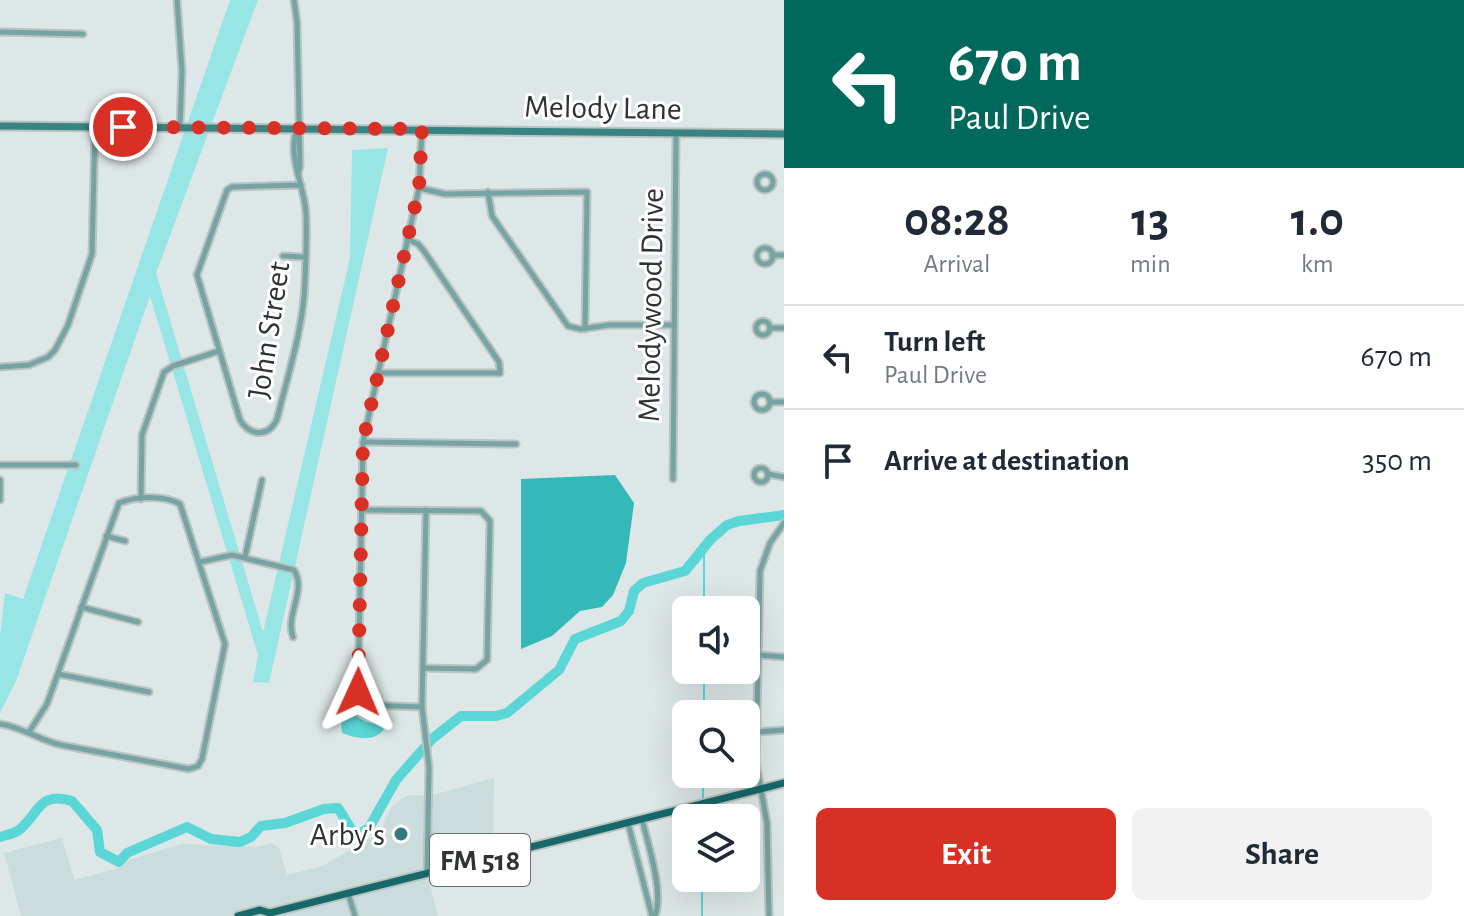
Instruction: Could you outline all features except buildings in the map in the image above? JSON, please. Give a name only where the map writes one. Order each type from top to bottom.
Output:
[{"type":"main road","name":"FM 518","points":[[238,916],[260,910],[273,914],[784,783]]},
{"type":"street","points":[[177,0],[182,71],[180,128]]},
{"type":"street","name":"John Street","points":[[219,351],[240,420],[249,431],[258,434],[271,429],[277,419],[303,309],[306,210],[293,139],[298,127],[294,0]]},
{"type":"street","points":[[0,32],[83,34]]},
{"type":"street","name":"Melody Lane","points":[[0,126],[784,134]]},
{"type":"street","points":[[0,367],[29,365],[48,357],[68,325],[92,254],[95,127]]},
{"type":"street","points":[[422,129],[419,188],[363,442],[358,692],[361,703],[370,706],[422,707]]},
{"type":"street","name":"Melodywood Drive","points":[[673,479],[676,132]]},
{"type":"street","points":[[774,182],[784,182]]},
{"type":"street","points":[[141,499],[142,435],[164,372],[169,367],[219,351],[197,275],[224,194],[232,187],[301,185]]},
{"type":"street","points":[[419,188],[445,194],[587,192],[585,329]]},
{"type":"street","points":[[488,192],[492,216],[561,320],[571,328],[674,325]]},
{"type":"street","points":[[377,373],[500,373],[499,362],[424,251],[407,239]]},
{"type":"street","points":[[772,255],[784,255]]},
{"type":"street","points":[[283,256],[305,257]]},
{"type":"street","points":[[770,328],[784,328]]},
{"type":"street","points":[[770,402],[784,402]]},
{"type":"street","points":[[363,442],[516,444]]},
{"type":"street","points":[[0,465],[76,465]]},
{"type":"street","points":[[768,474],[784,477]]},
{"type":"street","points":[[0,480],[0,500]]},
{"type":"street","points":[[245,557],[262,480]]},
{"type":"street","points":[[0,724],[61,745],[189,769],[198,766],[225,644],[180,504],[171,499],[119,503],[47,704],[29,732]]},
{"type":"street","points":[[362,510],[481,511],[490,521],[488,656],[485,665],[476,669],[423,668]]},
{"type":"street","points":[[426,510],[422,707],[423,737],[428,753],[427,874]]},
{"type":"street","points":[[760,596],[760,571],[770,543],[783,524]]},
{"type":"street","points":[[106,536],[125,541]]},
{"type":"street","points":[[200,562],[225,555],[288,567],[298,576],[299,582],[290,623],[293,637]]},
{"type":"street","points":[[81,607],[138,622]]},
{"type":"street","points":[[760,655],[784,657]]},
{"type":"street","points":[[58,674],[149,692]]},
{"type":"street","points":[[760,732],[784,730]]},
{"type":"street","points":[[760,777],[767,823],[769,916]]},
{"type":"street","points":[[642,819],[653,863],[658,908],[654,916]]},
{"type":"street","points":[[628,823],[654,916]]},
{"type":"street","points":[[348,893],[355,916]]},
{"type":"shaded area","points":[[230,0],[258,0],[156,273],[263,632],[350,258],[352,150],[388,148],[269,683],[253,682],[258,655],[150,296],[16,681],[0,713],[0,636],[5,593],[23,599]]},
{"type":"shaded area","points":[[615,475],[634,503],[626,563],[613,595],[602,607],[580,611],[552,636],[521,649],[521,479]]},
{"type":"shaded area","points":[[344,714],[386,726],[372,737],[348,735],[342,733]]},
{"type":"shaded area","points":[[494,778],[493,848],[425,865],[438,916],[21,916],[4,853],[62,838],[74,880],[119,868],[131,859],[182,844],[257,847],[272,843],[279,848],[287,875],[323,866],[380,832],[392,806],[408,795],[433,795]]},
{"type":"waterway","points":[[0,837],[19,830],[41,805],[52,799],[72,801],[97,830],[100,852],[119,862],[127,853],[187,827],[211,839],[240,842],[251,837],[261,826],[285,823],[324,809],[338,808],[353,832],[361,833],[369,828],[396,780],[432,739],[461,716],[507,713],[559,670],[575,639],[621,621],[629,611],[634,591],[643,583],[685,571],[710,540],[727,525],[784,515]]},
{"type":"waterway","points":[[704,550],[704,596]]},
{"type":"waterway","points":[[704,684],[704,700]]},
{"type":"waterway","points":[[703,788],[703,801]]},
{"type":"waterway","points":[[702,892],[702,916]]},
{"type":"place","name":"Arby's","points":[[401,834]]},
{"type":"route","points":[[123,127],[422,129],[419,188],[363,442],[358,692]]}]
